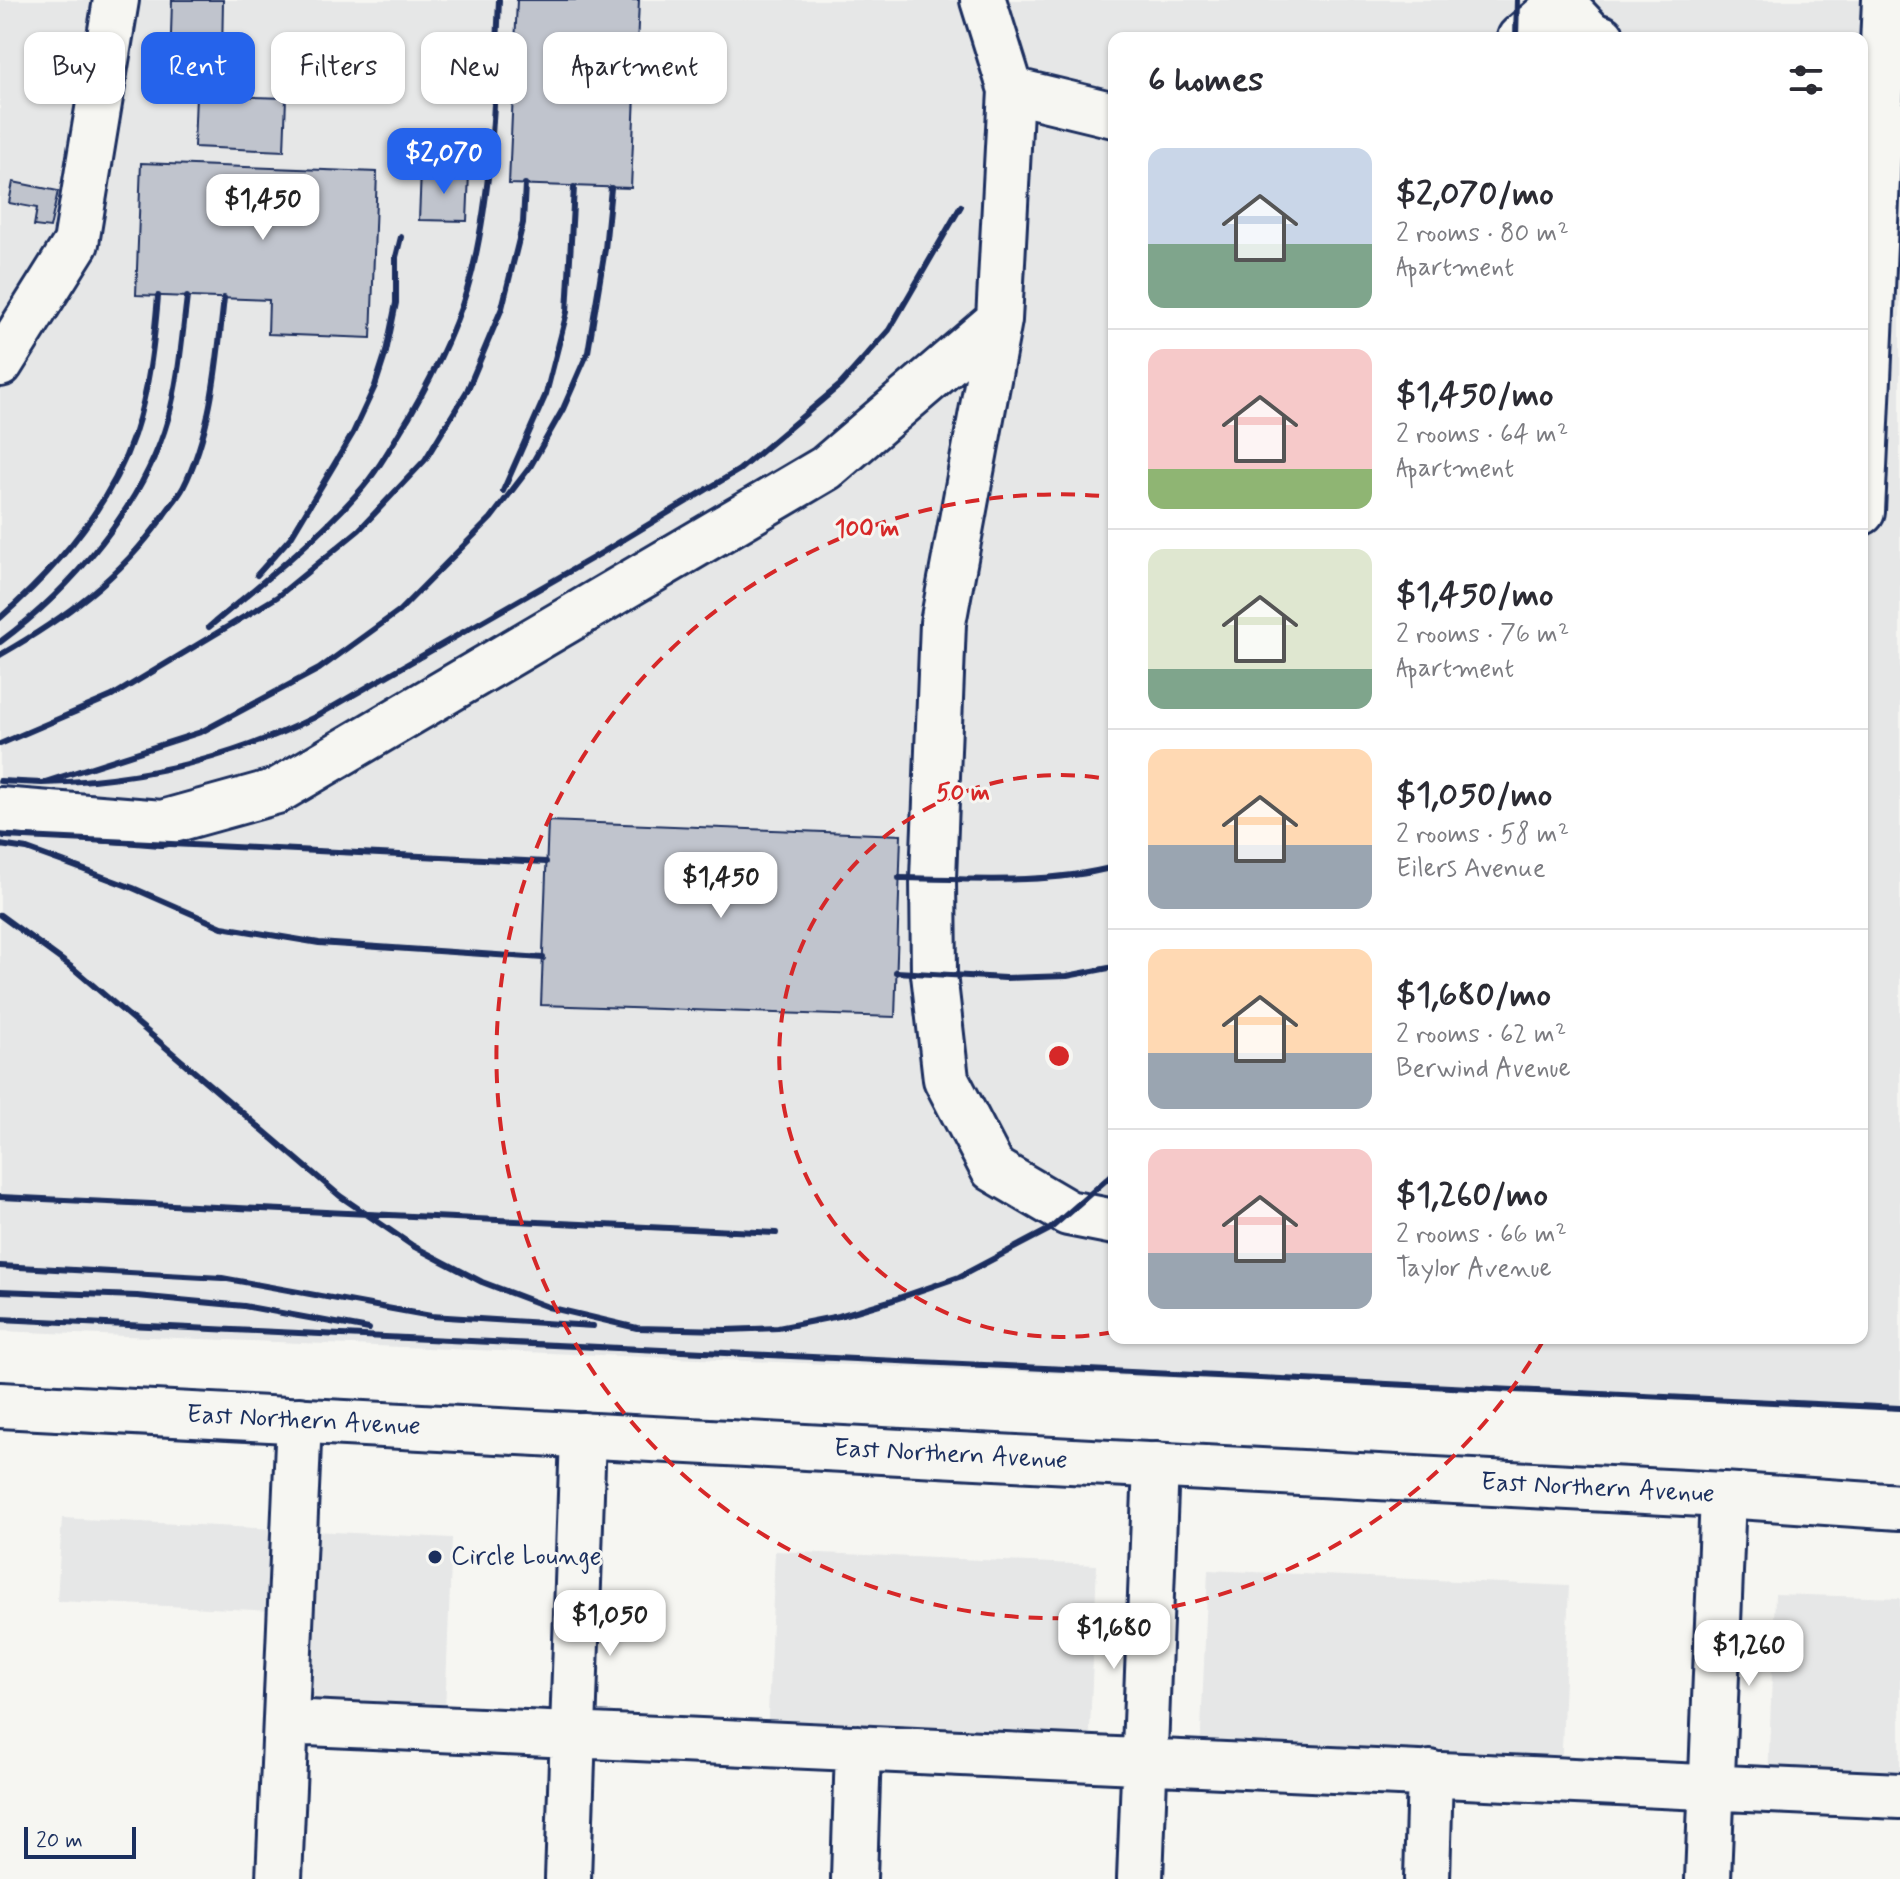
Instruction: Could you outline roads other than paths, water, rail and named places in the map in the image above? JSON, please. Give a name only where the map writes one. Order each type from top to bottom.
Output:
[{"type":"main road","points":[[0,364],[76,243],[116,0]]},
{"type":"main road","points":[[983,0],[1011,90],[999,320],[943,623],[933,878],[934,974],[946,1079],[993,1169],[1068,1213],[1108,1221]]},
{"type":"main road","points":[[1526,32],[1560,1],[1589,32]]},
{"type":"main road","points":[[1868,365],[1882,23]]},
{"type":"main road","points":[[1011,90],[1108,114]]},
{"type":"main road","points":[[0,810],[162,823],[277,791],[826,468],[999,320]]},
{"type":"main road","name":"East Northern Avenue","points":[[0,1405],[1723,1495],[1900,1507]]},
{"type":"main road","points":[[279,1879],[299,1420]]},
{"type":"main road","points":[[568,1879],[583,1435]]},
{"type":"main road","points":[[1140,1879],[1156,1465]]},
{"type":"main road","points":[[1708,1879],[1723,1495]]},
{"type":"main road","points":[[286,1722],[1900,1796]]},
{"type":"main road","points":[[854,1879],[858,1748]]},
{"type":"main road","points":[[1427,1879],[1430,1773]]},
{"type":"railway","points":[[209,627],[305,546],[365,484],[409,417],[445,347],[472,272],[485,205],[499,0]]},
{"type":"railway","points":[[1516,32],[1517,0]]},
{"type":"railway","points":[[0,744],[112,696],[277,597],[359,530],[425,460],[467,391],[502,308],[523,223],[525,184]]},
{"type":"railway","points":[[503,491],[546,394],[567,312],[574,187]]},
{"type":"railway","points":[[0,781],[42,783],[201,732],[319,669],[399,611],[491,518],[530,467],[563,409],[588,352],[605,249],[611,188]]},
{"type":"railway","points":[[42,783],[113,778],[182,765],[283,732],[315,717],[598,555],[739,470],[840,385],[889,330],[961,206]]},
{"type":"railway","points":[[257,575],[291,537],[353,433],[375,386],[396,303],[396,257],[401,237]]},
{"type":"railway","points":[[0,618],[41,579],[79,535],[111,487],[124,461],[147,384],[158,296]]},
{"type":"railway","points":[[0,642],[27,621],[78,571],[102,543],[142,482],[157,451],[172,404],[187,297]]},
{"type":"railway","points":[[0,655],[68,612],[109,578],[146,540],[181,492],[193,466],[207,419],[224,298]]},
{"type":"railway","points":[[4,836],[546,862]]},
{"type":"railway","points":[[0,845],[27,849],[63,862],[133,888],[222,927],[319,943],[543,958]]},
{"type":"railway","points":[[899,878],[1034,879],[1108,868]]},
{"type":"railway","points":[[0,915],[74,969],[340,1196],[413,1246],[482,1282],[548,1307],[637,1328],[778,1328],[839,1316],[959,1277],[1050,1229],[1108,1178]]},
{"type":"railway","points":[[896,972],[1005,978],[1067,976],[1108,968]]},
{"type":"railway","points":[[0,1197],[776,1233]]},
{"type":"railway","points":[[0,1266],[222,1278],[431,1316],[593,1326]]},
{"type":"railway","points":[[0,1291],[137,1296],[244,1306],[369,1329]]},
{"type":"railway","points":[[0,1319],[1900,1408]]},
{"type":"place","name":"Circle Lounge","points":[[435,1557]]}]
